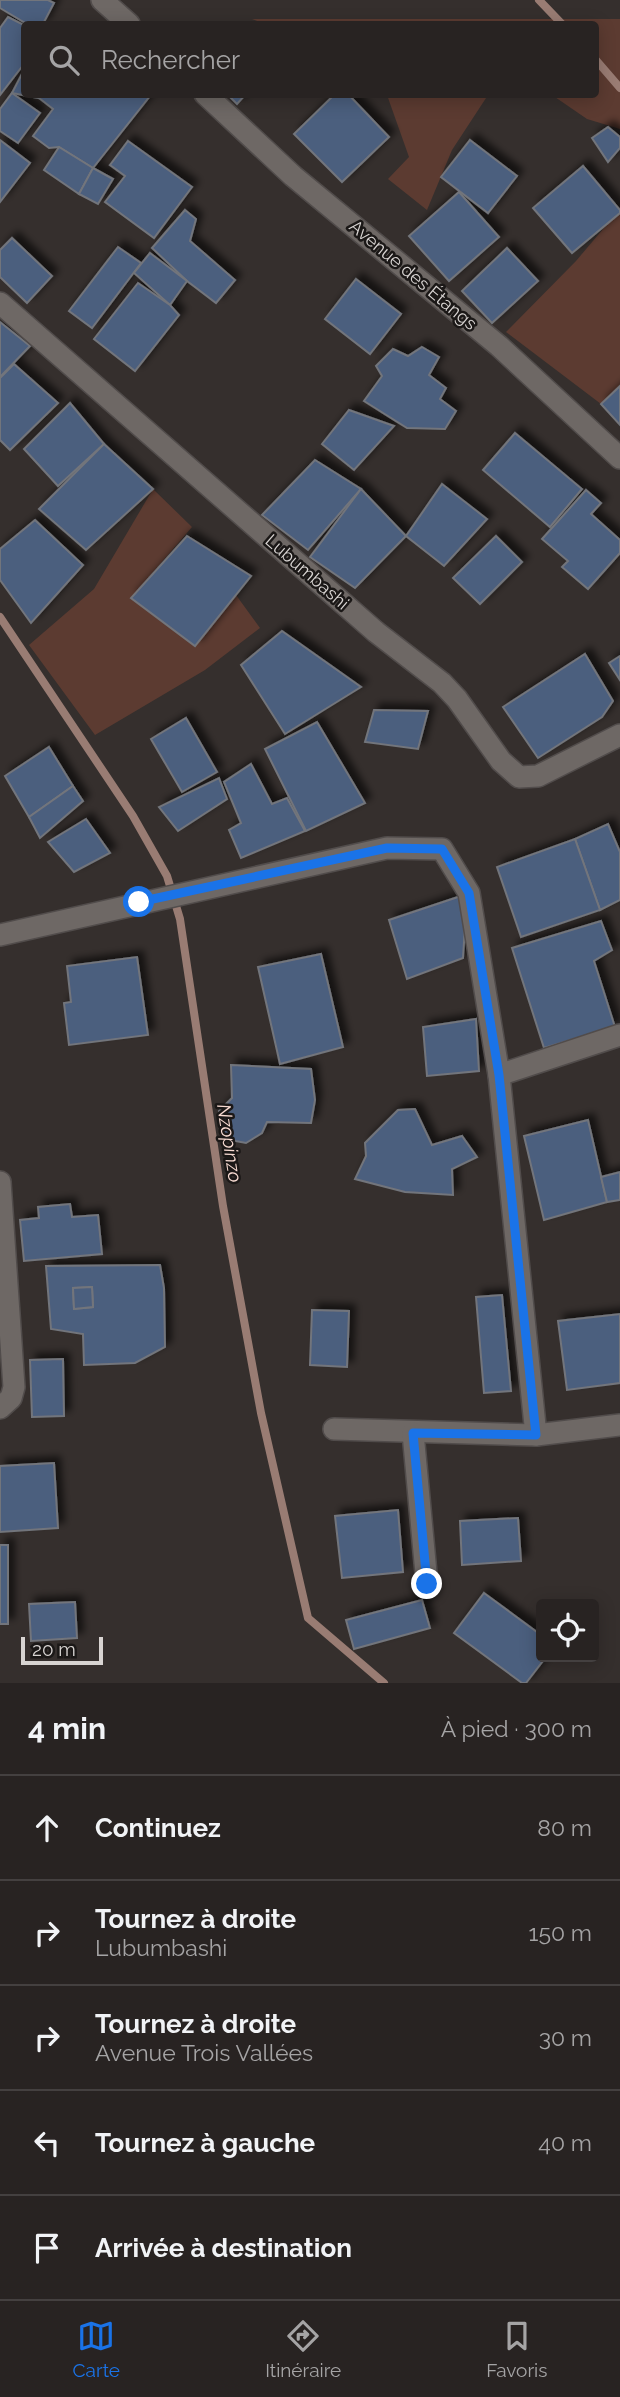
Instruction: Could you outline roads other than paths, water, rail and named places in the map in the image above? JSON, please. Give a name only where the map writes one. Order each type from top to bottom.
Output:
[{"type":"street","points":[[103,0],[126,21]]},
{"type":"street","name":"Avenue des Étangs","points":[[209,98],[293,176],[499,346],[620,458]]},
{"type":"street","name":"Lubumbashi","points":[[0,303],[376,632],[443,683],[501,761],[519,778],[538,776],[620,735]]},
{"type":"street","points":[[0,934],[387,848],[442,849],[469,893],[499,1075],[536,1435]]},
{"type":"street","points":[[499,1075],[620,1035]]},
{"type":"street","points":[[0,1182],[14,1387],[11,1398],[0,1408]]},
{"type":"street","points":[[334,1429],[536,1435],[620,1425]]},
{"type":"street","points":[[413,1433],[427,1584]]},
{"type":"waterway","points":[[539,0],[559,21]]},
{"type":"waterway","points":[[599,64],[620,88]]},
{"type":"waterway","name":"Nzopinzo","points":[[0,617],[133,816],[167,876],[180,919],[223,1206],[261,1413],[308,1618],[384,1683]]}]
